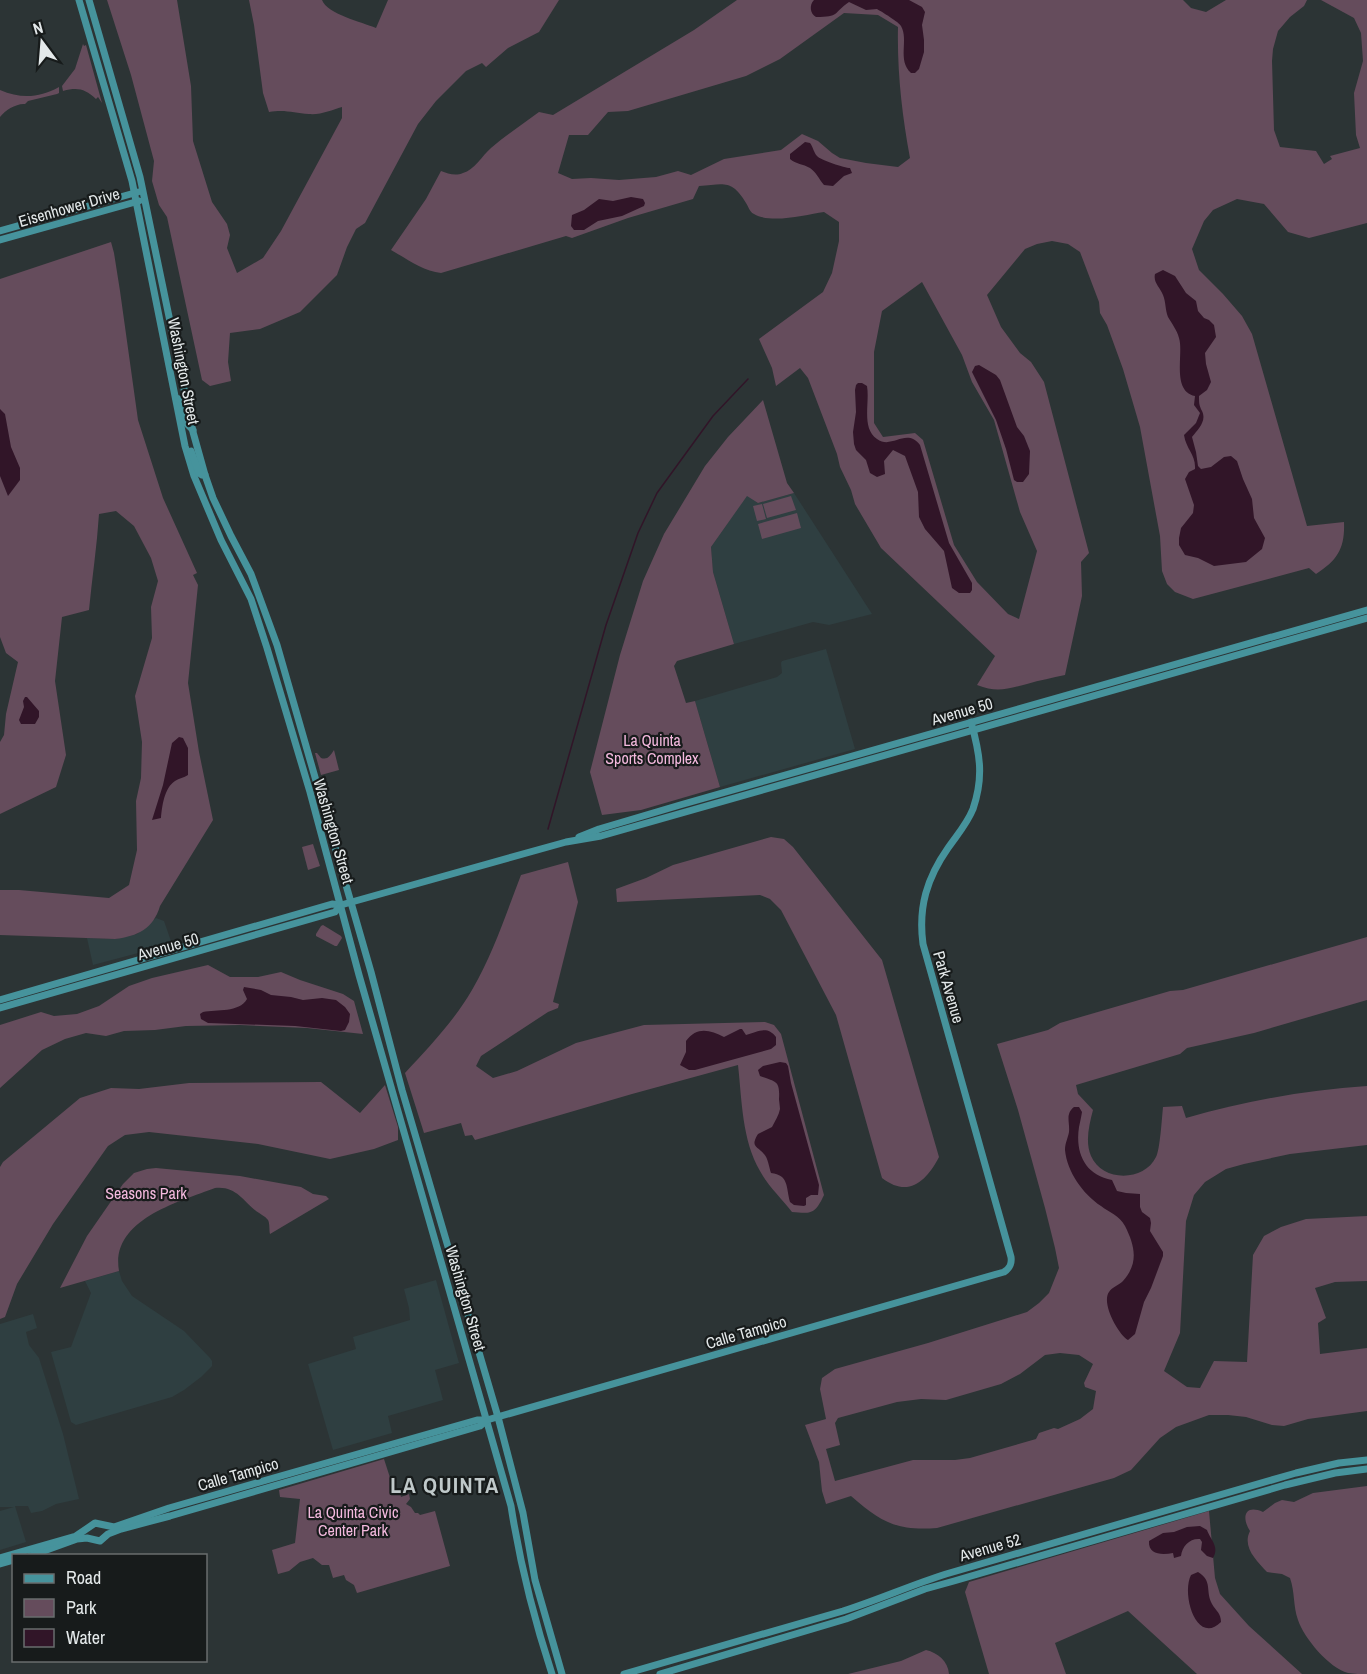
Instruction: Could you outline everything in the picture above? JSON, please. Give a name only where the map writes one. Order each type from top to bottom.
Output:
[{"type":"main road","name":"Washington Street","points":[[79,0],[134,192],[185,446],[194,476],[217,530],[251,599],[313,803],[359,975],[511,1506],[518,1551],[528,1592],[552,1674]]},
{"type":"main road","name":"Washington Street","points":[[89,0],[146,200],[193,430],[205,475],[213,498],[251,574],[277,645],[402,1090],[498,1417],[523,1514],[535,1580],[562,1674]]},
{"type":"main road","name":"Eisenhower Drive","points":[[0,231],[143,190]]},
{"type":"main road","name":"Eisenhower Drive","points":[[0,240],[146,200]]},
{"type":"main road","points":[[176,398],[182,400],[187,424],[193,430]]},
{"type":"main road","points":[[185,446],[191,449],[200,475],[205,475]]},
{"type":"main road","name":"Avenue 50","points":[[0,1000],[332,904],[341,905],[566,842],[602,836],[1367,610]]},
{"type":"main road","name":"Avenue 50","points":[[972,726],[1367,618]]},
{"type":"main road","name":"Park Avenue","points":[[972,726],[979,750],[979,786],[973,809],[932,875],[922,908],[921,928],[923,944],[1009,1251],[1010,1266]]},
{"type":"main road","name":"Avenue 50","points":[[0,1008],[335,912],[341,905]]},
{"type":"main road","name":"Calle Tampico","points":[[14,1554],[76,1536],[95,1523],[114,1527],[169,1508],[477,1420],[498,1417],[1004,1272],[1010,1266]]},
{"type":"main road","name":"Calle Tampico","points":[[36,1554],[77,1539],[100,1540],[121,1529],[480,1426],[487,1420]]},
{"type":"main road","name":"Avenue 52","points":[[624,1674],[843,1611],[946,1574],[1272,1479],[1318,1467],[1367,1460]]},
{"type":"main road","name":"Avenue 52","points":[[660,1674],[846,1619],[925,1589],[1295,1483],[1335,1473],[1367,1469]]},
{"type":"main road","points":[[170,1516],[212,1500],[213,1496]]},
{"type":"main road","points":[[102,1525],[106,1530],[105,1537]]},
{"type":"main road","points":[[90,1527],[88,1534],[93,1540]]},
{"type":"shaded area","points":[[794,493],[872,614],[829,625],[813,622],[734,644],[713,572],[711,547],[747,495],[758,503]]},
{"type":"shaded area","points":[[826,649],[855,749],[720,787],[695,701],[777,677],[782,673],[782,661]]},
{"type":"shaded area","points":[[156,918],[164,921],[172,944],[93,965],[87,938],[115,939],[137,934]]},
{"type":"shaded area","points":[[119,1271],[122,1281],[132,1296],[184,1331],[210,1358],[212,1366],[201,1377],[172,1397],[76,1425],[71,1422],[51,1352],[71,1347],[91,1293],[85,1281]]},
{"type":"shaded area","points":[[436,1280],[459,1363],[435,1370],[443,1400],[388,1416],[392,1433],[333,1450],[308,1364],[356,1349],[353,1337],[410,1320],[404,1289]]},
{"type":"shaded area","points":[[33,1314],[37,1328],[26,1332],[29,1345],[39,1358],[63,1434],[79,1499],[31,1513],[28,1506],[15,1506],[26,1542],[0,1550],[0,1511],[14,1507],[0,1507],[0,1324]]},
{"type":"green space","points":[[107,0],[177,0],[191,86],[193,141],[212,202],[227,224],[230,235],[227,248],[237,273],[263,258],[281,231],[342,118],[342,107],[313,114],[269,112],[263,93],[249,0],[322,0],[325,5],[338,13],[376,28],[388,0],[559,0],[539,32],[508,48],[486,67],[482,63],[466,71],[436,101],[418,124],[365,223],[356,229],[337,275],[300,312],[260,329],[230,333],[228,362],[231,381],[210,386],[202,380],[167,217],[159,205],[152,181],[154,161],[131,75]]},
{"type":"green space","points":[[737,0],[1183,0],[1191,8],[1206,12],[1226,0],[1307,0],[1304,6],[1278,31],[1273,49],[1274,130],[1280,147],[1316,151],[1324,164],[1332,159],[1330,156],[1360,148],[1356,135],[1354,93],[1363,61],[1361,33],[1354,18],[1321,0],[1367,0],[1367,223],[1309,238],[1288,232],[1264,204],[1237,199],[1213,210],[1204,221],[1192,249],[1199,270],[1242,316],[1252,334],[1307,526],[1344,522],[1343,539],[1335,558],[1316,574],[1309,568],[1193,599],[1175,592],[1167,584],[1162,571],[1160,536],[1140,427],[1123,369],[1107,325],[1100,313],[1099,302],[1080,252],[1068,244],[1052,241],[1037,244],[1025,249],[987,295],[1001,327],[1020,353],[1031,362],[1044,382],[1089,553],[1081,562],[1082,596],[1065,675],[1008,689],[996,690],[977,685],[995,656],[881,548],[855,504],[808,378],[800,368],[776,386],[772,368],[759,339],[823,292],[832,273],[839,241],[839,222],[824,212],[788,218],[761,217],[751,212],[741,195],[732,187],[715,184],[699,186],[693,199],[628,218],[572,238],[566,236],[441,273],[421,267],[391,250],[426,199],[441,171],[460,174],[467,171],[497,143],[539,112],[553,115],[694,30]],"holes":[[[844,13],[878,15],[898,27],[901,93],[910,158],[898,167],[840,158],[818,141],[802,134],[781,150],[724,159],[691,175],[678,171],[656,177],[619,180],[572,179],[558,173],[569,135],[588,135],[608,112],[628,111],[746,76],[780,59]],[[922,282],[962,355],[972,382],[994,420],[1020,512],[1037,551],[1019,619],[1008,614],[977,582],[954,545],[923,440],[915,433],[883,437],[874,423],[874,352],[882,311]]]},
{"type":"green space","points":[[83,44],[86,45],[102,103],[98,97],[96,99],[81,90],[63,91],[62,86],[75,69]]},
{"type":"green space","points":[[59,87],[59,93],[15,106],[0,117],[0,90],[15,95],[30,96]]},
{"type":"green space","points":[[111,242],[138,420],[163,498],[197,573],[193,575],[198,585],[188,683],[213,820],[157,914],[144,930],[131,936],[115,939],[0,935],[0,890],[109,898],[129,885],[137,850],[136,801],[141,778],[142,742],[135,696],[152,638],[151,607],[158,581],[151,558],[134,526],[116,511],[99,514],[89,610],[62,617],[55,681],[66,755],[56,787],[0,814],[0,742],[4,735],[6,714],[18,662],[6,653],[0,637],[0,279]]},
{"type":"green space","name":"La Quinta Sports Complex","points":[[763,400],[787,483],[794,493],[758,503],[747,496],[711,547],[713,572],[734,644],[677,661],[674,666],[686,703],[695,701],[720,787],[641,810],[602,815],[590,772],[620,655],[643,581],[664,534],[705,466],[728,437]]},
{"type":"green space","points":[[791,496],[796,510],[767,518],[763,504]]},
{"type":"green space","points":[[762,504],[766,519],[757,521],[753,506]]},
{"type":"green space","points":[[797,513],[801,528],[762,539],[758,524]]},
{"type":"green space","points":[[334,750],[339,770],[321,775],[315,753],[325,758],[330,756]]},
{"type":"green space","points":[[771,837],[784,839],[793,847],[882,960],[939,1157],[922,1180],[908,1187],[891,1184],[882,1178],[836,1015],[781,910],[770,899],[760,895],[617,902],[616,889],[673,865]]},
{"type":"green space","points":[[313,844],[320,866],[308,870],[302,847]]},
{"type":"green space","points":[[568,862],[578,902],[553,1002],[559,1004],[558,1008],[548,1012],[481,1056],[476,1066],[493,1078],[517,1071],[576,1043],[644,1025],[765,1022],[774,1025],[781,1034],[824,1195],[815,1209],[809,1213],[792,1212],[760,1171],[746,1133],[738,1065],[475,1140],[472,1135],[465,1136],[461,1123],[424,1133],[405,1073],[449,1023],[472,990],[493,948],[521,875]]},
{"type":"green space","points":[[323,925],[341,936],[337,946],[316,936]]},
{"type":"green space","points":[[1367,937],[1367,1000],[1254,1033],[1187,1048],[1180,1054],[1076,1085],[1078,1094],[1093,1110],[1088,1139],[1091,1156],[1096,1165],[1104,1171],[1123,1176],[1142,1171],[1156,1157],[1163,1107],[1182,1106],[1186,1118],[1276,1097],[1367,1086],[1367,1145],[1290,1154],[1226,1169],[1205,1182],[1194,1195],[1186,1221],[1180,1333],[1164,1371],[1187,1387],[1200,1388],[1214,1361],[1247,1362],[1253,1255],[1264,1236],[1281,1227],[1306,1219],[1367,1216],[1367,1281],[1335,1282],[1315,1288],[1326,1318],[1318,1323],[1320,1354],[1367,1348],[1367,1411],[1308,1419],[1284,1426],[1246,1417],[1209,1415],[1176,1427],[1160,1438],[1131,1470],[1114,1478],[937,1528],[910,1528],[890,1523],[851,1496],[826,1504],[822,1491],[819,1462],[805,1425],[826,1419],[820,1389],[822,1378],[835,1369],[1027,1312],[1049,1293],[1059,1268],[1018,1110],[997,1044],[1170,991],[1183,990]],"holes":[[[1060,1353],[1079,1355],[1093,1364],[1084,1383],[1085,1387],[1096,1391],[1093,1409],[1080,1419],[1058,1429],[1054,1428],[1039,1433],[1036,1439],[970,1458],[913,1460],[835,1481],[826,1449],[840,1445],[835,1423],[838,1418],[897,1402],[921,1399],[946,1400],[1001,1384],[1020,1374],[1045,1355]]]},
{"type":"green space","points":[[208,965],[230,977],[258,977],[281,972],[343,994],[354,1001],[363,1034],[307,1028],[240,1025],[124,1031],[106,1036],[86,1033],[65,1039],[42,1050],[0,1088],[0,1025],[41,1012],[54,1016],[77,1014],[99,1006],[129,986],[152,978]]},
{"type":"green space","points":[[321,1082],[360,1113],[385,1085],[398,1127],[398,1140],[374,1149],[330,1159],[258,1144],[149,1132],[125,1135],[108,1146],[53,1224],[17,1284],[5,1317],[0,1319],[0,1167],[3,1162],[80,1098],[111,1088],[139,1089],[189,1083]]},
{"type":"green space","name":"Seasons Park","points":[[156,1168],[240,1176],[301,1187],[329,1199],[270,1234],[268,1220],[234,1191],[215,1188],[166,1207],[136,1226],[125,1238],[119,1253],[119,1271],[60,1288],[87,1236],[123,1184],[134,1173]]},
{"type":"green space","name":"La Quinta Civic Center Park","points":[[384,1459],[394,1490],[400,1491],[401,1497],[409,1494],[410,1499],[406,1504],[420,1515],[435,1511],[450,1566],[357,1593],[354,1585],[346,1580],[344,1575],[333,1578],[329,1565],[322,1565],[313,1558],[300,1562],[289,1571],[278,1574],[272,1550],[295,1543],[300,1499],[280,1497],[279,1490]]},
{"type":"green space","points":[[1367,1486],[1367,1674],[1355,1674],[1341,1670],[1325,1659],[1306,1635],[1296,1615],[1290,1578],[1282,1574],[1267,1572],[1255,1558],[1249,1548],[1250,1531],[1245,1517],[1249,1511],[1263,1512],[1282,1500],[1294,1502],[1313,1493]]},
{"type":"green space","points":[[1209,1511],[1215,1578],[1220,1594],[1249,1626],[1302,1674],[1197,1674],[1128,1611],[1055,1643],[1066,1674],[989,1674],[965,1592],[969,1582]]},
{"type":"green space","points":[[926,1650],[942,1658],[949,1674],[848,1674],[901,1661]]},
{"type":"water","points":[[814,0],[909,0],[922,7],[925,12],[922,25],[924,52],[919,69],[911,73],[907,68],[901,26],[890,17],[877,9],[866,10],[849,2],[836,14],[816,17],[812,14],[811,9]]},
{"type":"water","points":[[805,142],[810,143],[819,158],[850,168],[852,173],[844,176],[833,186],[824,185],[810,168],[790,159],[790,154]]},
{"type":"water","points":[[631,197],[643,199],[644,206],[622,216],[598,221],[584,230],[574,230],[571,226],[572,215],[584,210],[599,199],[613,201]]},
{"type":"water","points":[[1163,270],[1175,276],[1186,293],[1196,301],[1198,311],[1214,325],[1216,337],[1205,353],[1211,382],[1207,390],[1199,396],[1203,418],[1192,437],[1198,466],[1201,469],[1211,467],[1224,457],[1231,456],[1237,461],[1252,499],[1254,518],[1265,538],[1262,549],[1246,562],[1214,566],[1198,558],[1185,555],[1179,545],[1181,528],[1193,513],[1194,505],[1185,479],[1189,472],[1195,469],[1195,464],[1184,435],[1196,423],[1200,413],[1194,405],[1195,396],[1183,387],[1179,338],[1168,317],[1162,292],[1155,280],[1155,274]]},
{"type":"water","points":[[979,365],[1000,380],[1017,427],[1024,436],[1030,451],[1029,474],[1023,482],[1014,480],[996,420],[972,372],[975,366]]},
{"type":"water","points":[[858,383],[867,386],[869,428],[877,439],[888,442],[909,438],[920,445],[949,543],[972,583],[970,593],[959,593],[952,588],[944,551],[925,529],[919,517],[918,492],[905,456],[893,450],[884,461],[885,474],[877,477],[870,473],[866,460],[856,450],[853,432],[856,412],[855,390]]},
{"type":"water","points":[[0,409],[5,414],[11,447],[20,468],[20,480],[8,496],[0,476]]},
{"type":"water","points":[[25,697],[39,711],[35,724],[21,724],[19,720]]},
{"type":"water","points":[[179,737],[183,738],[188,748],[188,775],[171,784],[164,798],[161,818],[152,820],[163,785],[172,743]]},
{"type":"water","points":[[244,987],[261,990],[271,995],[303,1000],[322,998],[336,1000],[350,1014],[349,1022],[345,1030],[341,1031],[295,1026],[208,1023],[201,1019],[200,1014],[203,1012],[239,1007],[247,999]]},
{"type":"water","points":[[740,1029],[746,1035],[762,1030],[769,1031],[776,1037],[776,1045],[771,1049],[695,1070],[689,1070],[680,1065],[686,1052],[686,1041],[695,1033],[709,1031],[724,1037]]},
{"type":"water","points":[[780,1062],[788,1066],[819,1185],[818,1195],[806,1198],[804,1206],[790,1202],[784,1179],[771,1173],[765,1156],[755,1144],[758,1134],[772,1127],[780,1109],[778,1085],[760,1076],[758,1070],[763,1066]]},
{"type":"water","points":[[1074,1107],[1079,1107],[1082,1112],[1078,1137],[1084,1161],[1095,1173],[1112,1180],[1117,1191],[1140,1194],[1140,1207],[1142,1212],[1150,1218],[1150,1231],[1163,1252],[1144,1302],[1135,1334],[1128,1340],[1112,1318],[1107,1297],[1110,1290],[1123,1281],[1128,1274],[1133,1261],[1133,1247],[1123,1222],[1088,1195],[1077,1182],[1069,1166],[1065,1147],[1069,1132],[1069,1115]]},
{"type":"water","points":[[1200,1526],[1207,1530],[1214,1543],[1213,1558],[1201,1550],[1200,1539],[1187,1543],[1181,1556],[1174,1558],[1173,1553],[1156,1553],[1149,1546],[1149,1541],[1163,1533]]},
{"type":"water","points":[[1198,1572],[1206,1579],[1210,1599],[1220,1616],[1221,1622],[1212,1628],[1205,1628],[1198,1623],[1190,1605],[1188,1584],[1191,1575]]},
{"type":"waterway","points":[[548,829],[606,625],[638,533],[657,493],[713,416],[748,379]]},
{"type":"district","name":"LA QUINTA","points":[[445,1485]]}]
